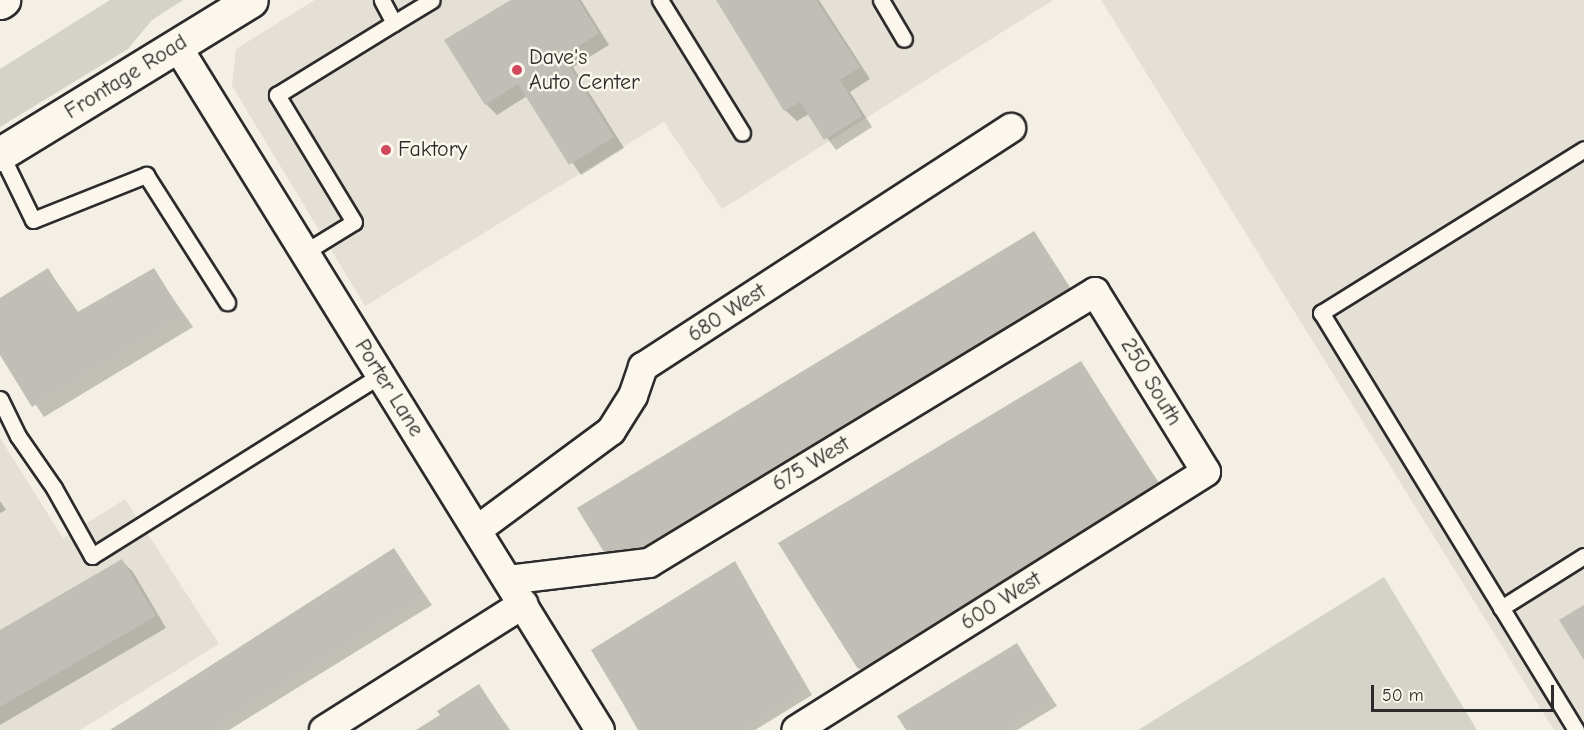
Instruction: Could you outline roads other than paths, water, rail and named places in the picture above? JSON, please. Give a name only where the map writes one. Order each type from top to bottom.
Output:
[{"type":"street","name":"Frontage Road","points":[[1,154],[251,0]]},
{"type":"street","name":"Porter Lane","points":[[177,46],[600,730]]},
{"type":"street","name":"680 West","points":[[477,530],[612,432],[633,396],[644,368],[1011,128]]},
{"type":"street","name":"250 South","points":[[1095,292],[1206,472]]},
{"type":"street","name":"675 West","points":[[508,580],[649,563],[1095,292]]},
{"type":"street","name":"600 West","points":[[796,730],[1206,472]]},
{"type":"street","points":[[324,730],[523,604]]},
{"type":"lane","points":[[382,0],[394,22]]},
{"type":"lane","points":[[305,252],[354,222],[277,95],[432,0]]},
{"type":"lane","points":[[660,0],[742,133]]},
{"type":"lane","points":[[881,0],[904,39]]},
{"type":"lane","points":[[1576,730],[1321,313],[1584,148]]},
{"type":"lane","points":[[1,154],[33,220],[146,175],[227,302]]},
{"type":"lane","points":[[0,399],[18,436],[54,488],[93,556],[381,375]]},
{"type":"lane","points":[[1501,608],[1584,556]]},
{"type":"place","name":"Dave's Auto Center","points":[[517,70]]},
{"type":"place","name":"Faktory","points":[[386,150]]}]
